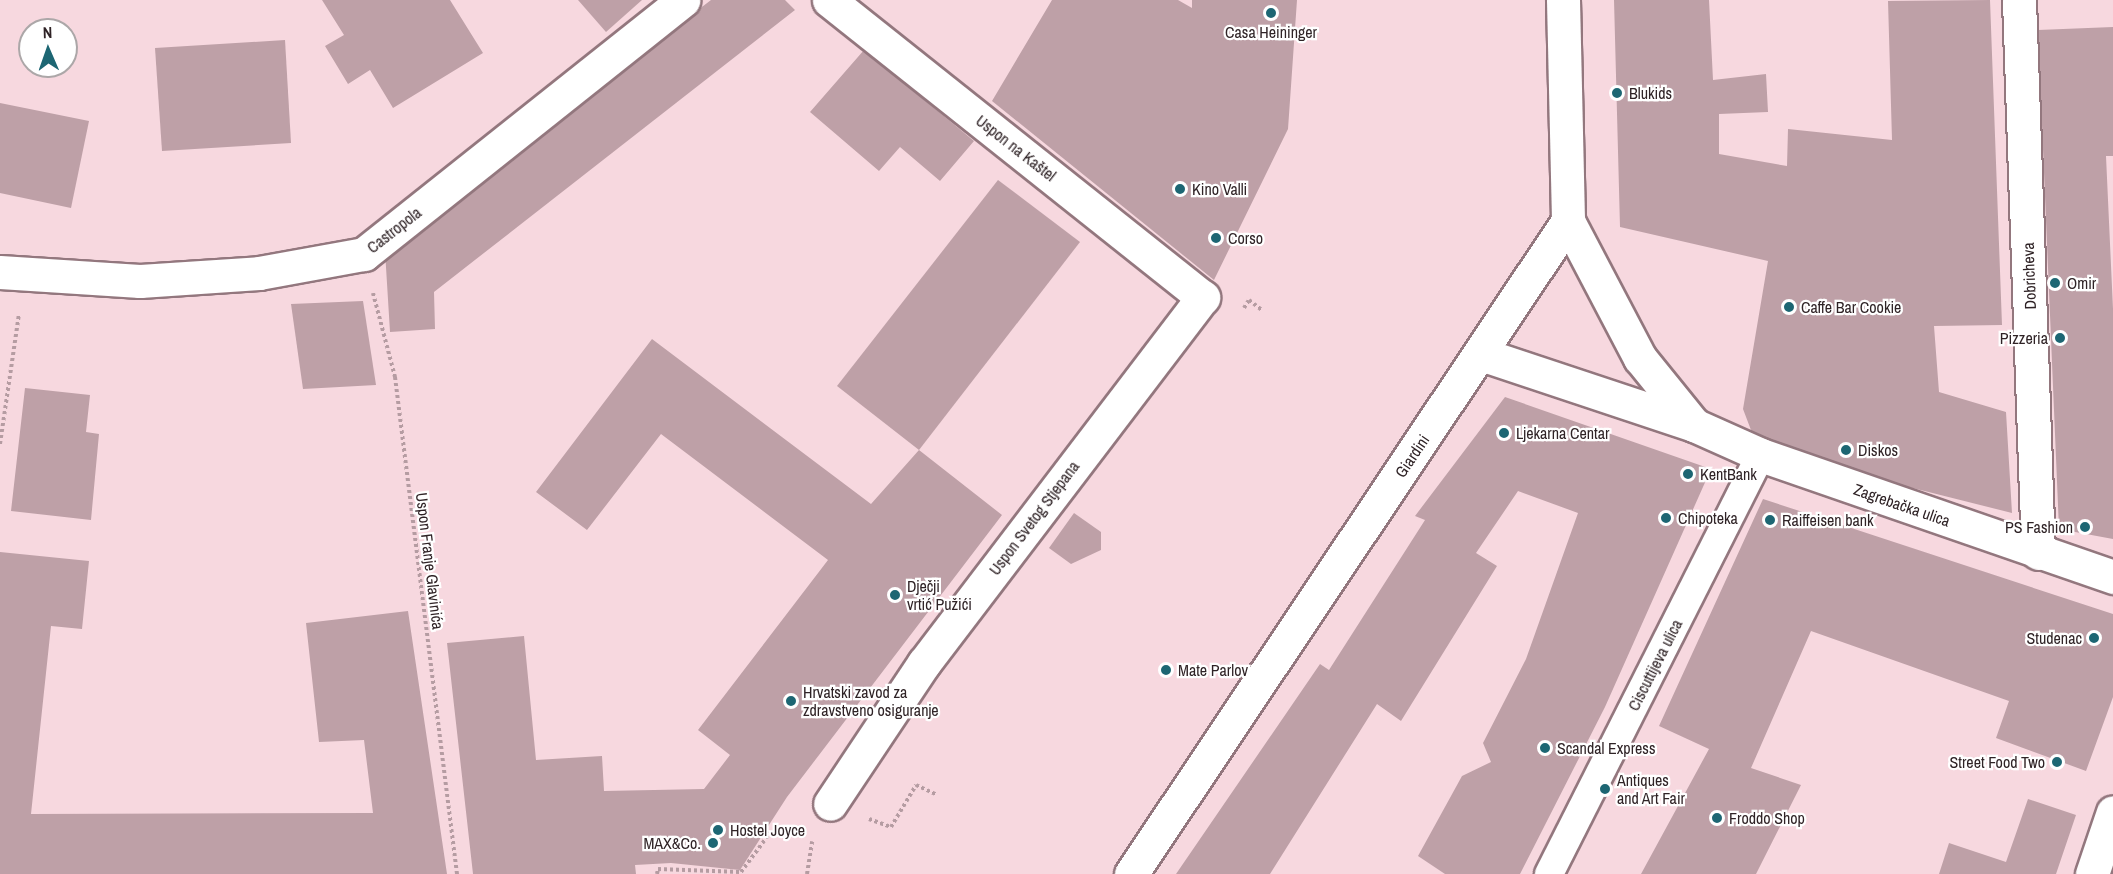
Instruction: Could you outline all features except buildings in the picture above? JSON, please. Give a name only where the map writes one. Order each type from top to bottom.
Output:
[{"type":"street","name":"Castropola","points":[[12,274],[164,279],[260,273],[363,254],[683,0]]},
{"type":"street","name":"Uspon na Kaštel","points":[[830,0],[1203,297]]},
{"type":"street","points":[[1563,0],[1568,221]]},
{"type":"street","name":"Dobricheva","points":[[2019,0],[2038,553]]},
{"type":"street","name":"Giardini","points":[[1131,874],[1568,221]]},
{"type":"street","name":"Zagrebačka ulica","points":[[1568,221],[1640,358],[1694,424]]},
{"type":"street","name":"Uspon Svetog Stjepana","points":[[830,804],[924,663],[1203,297]]},
{"type":"street","name":"Zagrebačka ulica","points":[[1481,354],[1694,424],[1761,455],[2038,553],[2113,576]]},
{"type":"street","name":"Ciscuttijeva ulica","points":[[1549,874],[1761,455]]},
{"type":"street","points":[[2092,874],[2113,812]]},
{"type":"path","name":"Uspon Franje Glavinića","points":[[363,254],[394,377],[457,874]]},
{"type":"path","points":[[0,444],[12,274]]},
{"type":"path","points":[[830,804],[891,827],[916,785],[938,795]]},
{"type":"path","points":[[657,874],[658,869],[741,872],[770,833],[815,835]]},
{"type":"path","points":[[807,874],[812,842]]},
{"type":"place","name":"Casa Heininger","points":[[1271,13]]},
{"type":"place","name":"Blukids","points":[[1617,93]]},
{"type":"place","name":"Kino Valli","points":[[1180,189]]},
{"type":"place","name":"Corso","points":[[1216,238]]},
{"type":"place","name":"Omir","points":[[2055,283]]},
{"type":"place","name":"Caffe Bar Cookie","points":[[1789,307]]},
{"type":"place","name":"Pizzeria","points":[[2060,338]]},
{"type":"place","name":"Ljekarna Centar","points":[[1504,433]]},
{"type":"place","name":"Diskos","points":[[1846,450]]},
{"type":"place","name":"KentBank","points":[[1688,474]]},
{"type":"place","name":"Chipoteka","points":[[1666,518]]},
{"type":"place","name":"Raiffeisen bank","points":[[1770,520]]},
{"type":"place","name":"PS Fashion","points":[[2085,527]]},
{"type":"place","name":"Dječji vrtić Pužići","points":[[895,595]]},
{"type":"place","name":"Studenac","points":[[2094,638]]},
{"type":"place","name":"Mate Parlov","points":[[1166,670]]},
{"type":"place","name":"Hrvatski zavod za zdravstveno osiguranje","points":[[791,701]]},
{"type":"place","name":"Scandal Express","points":[[1545,748]]},
{"type":"place","name":"Street Food Two","points":[[2057,762]]},
{"type":"place","name":"Antiques and Art Fair","points":[[1605,789]]},
{"type":"place","name":"Froddo Shop","points":[[1717,818]]},
{"type":"place","name":"Hostel Joyce","points":[[718,830]]},
{"type":"place","name":"MAX&Co.","points":[[713,843]]}]
